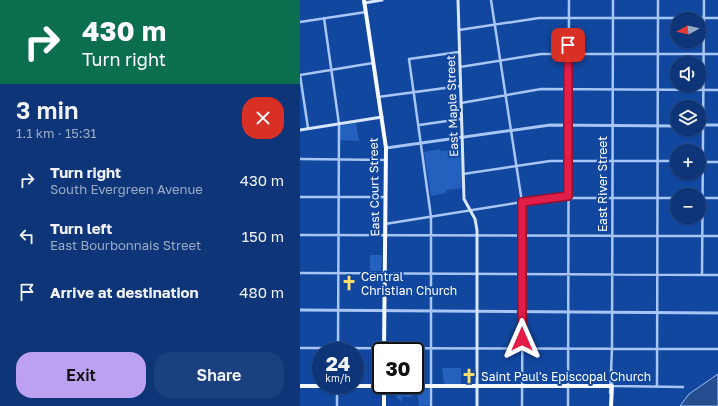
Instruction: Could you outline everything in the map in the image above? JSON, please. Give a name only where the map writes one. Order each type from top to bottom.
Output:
[{"type":"main road","points":[[364,1],[382,0]]},
{"type":"main road","name":"East Maple Street","points":[[458,0],[464,199],[476,222],[477,235],[477,406]]},
{"type":"main road","name":"East Court Street","points":[[364,1],[386,148],[384,342]]},
{"type":"main road","points":[[300,130],[382,117]]},
{"type":"main road","points":[[300,386],[312,386]]},
{"type":"main road","points":[[424,386],[611,386]]},
{"type":"main road","name":"East River Street","points":[[611,386],[611,406]]},
{"type":"main road","points":[[384,394],[384,406]]},
{"type":"street","points":[[491,0],[522,202],[522,406]]},
{"type":"street","points":[[568,406],[569,0]]},
{"type":"street","name":"East River Street","points":[[611,386],[613,0]]},
{"type":"street","points":[[657,386],[658,0]]},
{"type":"street","points":[[703,12],[704,0]]},
{"type":"street","points":[[300,22],[366,12]]},
{"type":"street","points":[[324,18],[339,124],[338,342]]},
{"type":"street","points":[[459,30],[539,18],[670,18]]},
{"type":"street","points":[[706,18],[718,18]]},
{"type":"street","points":[[704,48],[704,54]]},
{"type":"street","points":[[431,406],[431,216],[409,59],[459,52]]},
{"type":"street","points":[[460,67],[541,54],[718,54]]},
{"type":"street","points":[[308,128],[300,75],[373,63]]},
{"type":"street","points":[[378,97],[460,86]]},
{"type":"street","points":[[460,103],[541,89],[670,89]]},
{"type":"street","points":[[706,90],[718,90]]},
{"type":"street","points":[[419,125],[461,119]]},
{"type":"street","points":[[386,148],[550,125],[670,126]]},
{"type":"street","points":[[706,125],[718,126]]},
{"type":"street","points":[[300,159],[386,160]]},
{"type":"street","points":[[463,174],[550,161],[670,161]]},
{"type":"street","points":[[706,162],[718,162]]},
{"type":"street","points":[[385,224],[568,196],[571,198],[670,198]]},
{"type":"street","points":[[300,197],[386,197]]},
{"type":"street","points":[[706,198],[718,198]]},
{"type":"street","points":[[702,275],[703,224]]},
{"type":"street","points":[[300,235],[718,236]]},
{"type":"street","points":[[300,273],[612,273],[718,275]]},
{"type":"street","points":[[300,310],[612,311],[718,313]]},
{"type":"street","points":[[300,348],[312,349]]},
{"type":"street","points":[[424,348],[718,349]]},
{"type":"street","points":[[611,386],[683,387]]},
{"type":"street","points":[[337,406],[338,394]]},
{"type":"shaded area","points":[[356,123],[359,141],[340,140],[340,126]]},
{"type":"shaded area","points":[[440,149],[441,151],[461,150],[462,188],[446,190],[446,193],[431,196],[424,152]]},
{"type":"shaded area","points":[[370,255],[382,255],[381,271],[370,271]]},
{"type":"shaded area","points":[[442,368],[461,368],[461,384],[444,384]]},
{"type":"shaded area","points":[[718,374],[718,406],[680,406],[689,394]]},
{"type":"shaded area","points":[[424,389],[429,389],[429,405],[419,406],[416,394],[424,394]]},
{"type":"shaded area","points":[[395,394],[412,394],[413,397],[403,397],[401,402]]},
{"type":"place","name":"Central Christian Church","points":[[349,283]]},
{"type":"place","name":"Saint Paul's Episcopal Church","points":[[469,376]]},
{"type":"route","points":[[522,339],[522,202],[566,195],[568,196],[568,45]]}]
